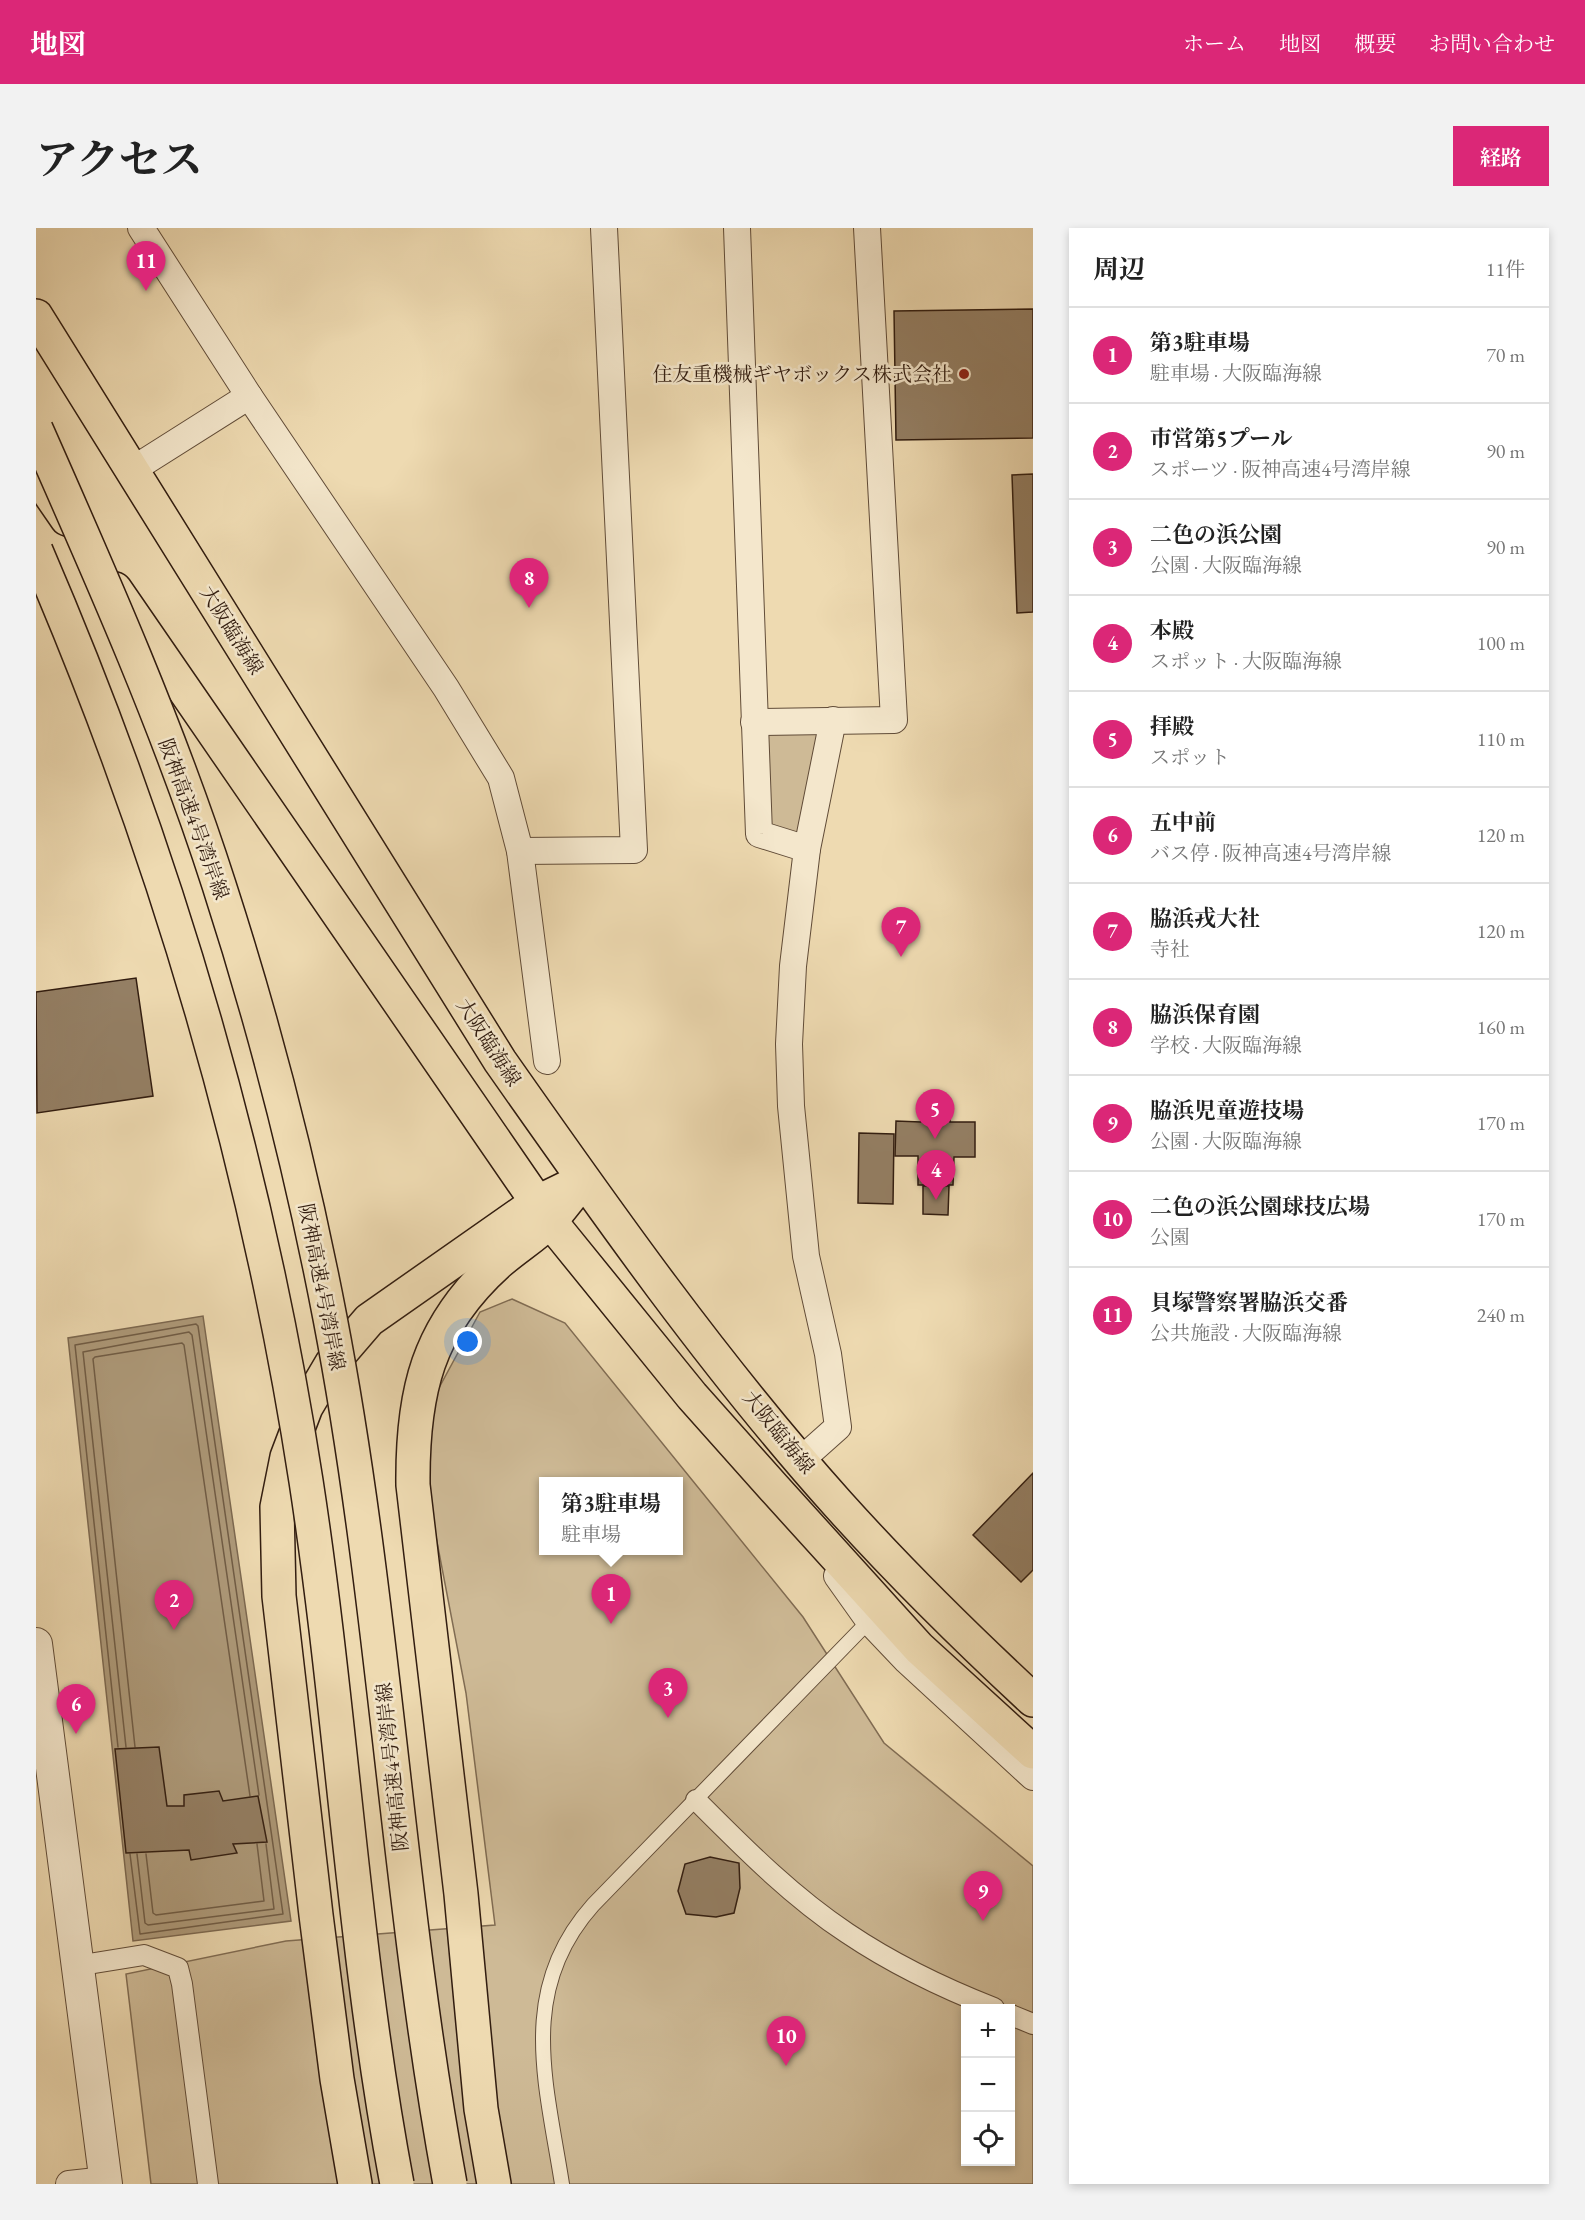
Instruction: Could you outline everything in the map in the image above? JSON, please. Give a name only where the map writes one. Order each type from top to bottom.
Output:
[{"type":"main road","name":"大阪臨海線","points":[[36,316],[494,1052],[584,1180],[727,1369],[837,1503],[946,1619],[1033,1700]]},
{"type":"main road","name":"阪神高速4号湾岸線","points":[[36,429],[121,625],[218,882],[260,1018],[299,1169],[330,1319],[358,1482],[408,1911],[429,2069],[450,2184]]},
{"type":"main road","name":"大阪臨海線","points":[[36,474],[543,1212],[692,1396],[919,1648],[1033,1752]]},
{"type":"main road","points":[[36,550],[119,755],[166,892],[211,1036],[248,1176],[281,1331],[306,1484],[378,2082],[397,2184]]},
{"type":"main road","points":[[355,2184],[321,1950],[279,1596],[277,1507],[287,1456],[306,1407],[332,1363],[369,1320],[543,1212],[584,1180]]},
{"type":"main road","points":[[494,2184],[481,2109],[461,1894],[413,1485],[412,1436],[427,1361],[446,1326],[543,1212]]},
{"type":"street","points":[[141,228],[249,396],[446,688],[501,778],[520,851],[547,1061]]},
{"type":"street","points":[[520,851],[634,850],[604,228]]},
{"type":"street","points":[[736,228],[759,834],[807,849]]},
{"type":"street","points":[[754,722],[894,720],[867,228]]},
{"type":"street","points":[[132,470],[249,396]]},
{"type":"street","points":[[801,1460],[838,1428],[828,1354],[806,1256],[791,1106],[789,1044],[793,966],[807,849],[833,720]]},
{"type":"street","points":[[774,1488],[869,1621],[907,1661],[1033,1777]]},
{"type":"street","points":[[36,1644],[76,1966],[106,2182],[69,2184]]},
{"type":"street","points":[[696,1800],[762,1866],[846,1933],[896,1964],[985,2004]]},
{"type":"street","points":[[76,1966],[144,1955],[177,1968],[182,1984],[208,2184]]},
{"type":"street","points":[[1015,2017],[1033,2025]]},
{"type":"lane","points":[[562,2184],[541,2034],[546,1990],[559,1953],[576,1924],[869,1621]]},
{"type":"shaded area","points":[[826,725],[804,842],[764,829],[758,726]]},
{"type":"shaded area","points":[[512,1299],[565,1323],[803,1617],[884,1743],[1033,1866],[1033,2184],[151,2184],[126,1974],[286,1941],[495,1925],[466,1693],[428,1495],[433,1399],[480,1312]]},
{"type":"water","points":[[203,1316],[291,1921],[133,1941],[68,1338]]},
{"type":"building","name":"住友重機械ギヤボックス株式会社","points":[[1033,309],[1033,438],[896,440],[894,311]]},
{"type":"building","points":[[1033,474],[1033,612],[1017,613],[1012,475]]},
{"type":"building","points":[[136,978],[153,1096],[37,1113],[36,992]]},
{"type":"building","points":[[921,1113],[950,1113],[950,1122],[975,1122],[975,1157],[954,1157],[953,1185],[918,1185],[918,1156],[895,1156],[896,1121],[921,1122]]},
{"type":"building","points":[[859,1133],[894,1134],[893,1204],[858,1203]]},
{"type":"building","points":[[923,1186],[949,1186],[948,1215],[923,1214]]},
{"type":"building","points":[[1033,1473],[1033,1570],[1021,1582],[973,1535]]},
{"type":"building","points":[[159,1747],[167,1806],[184,1806],[184,1795],[219,1791],[223,1801],[258,1796],[267,1842],[233,1844],[237,1853],[191,1860],[189,1850],[126,1853],[115,1749]]},
{"type":"building","points":[[710,1857],[739,1863],[740,1888],[734,1913],[716,1917],[686,1914],[678,1891],[685,1864]]},
{"type":"place","name":"貝塚警察署脇浜交番","points":[[146,291]]},
{"type":"place","name":"住友重機械ギヤボックス株式会社","points":[[964,374]]},
{"type":"place","name":"脇浜保育園","points":[[529,608]]},
{"type":"place","name":"脇浜戎大社","points":[[901,957]]},
{"type":"place","name":"拝殿","points":[[935,1139]]},
{"type":"place","name":"本殿","points":[[936,1200]]},
{"type":"place","name":"第3駐車場","points":[[611,1624]]},
{"type":"place","name":"市営第5プール","points":[[174,1630]]},
{"type":"place","name":"二色の浜公園","points":[[668,1718]]},
{"type":"place","name":"五中前","points":[[76,1734]]},
{"type":"place","name":"脇浜児童遊技場","points":[[983,1921]]},
{"type":"place","name":"二色の浜公園球技広場","points":[[786,2066]]}]
